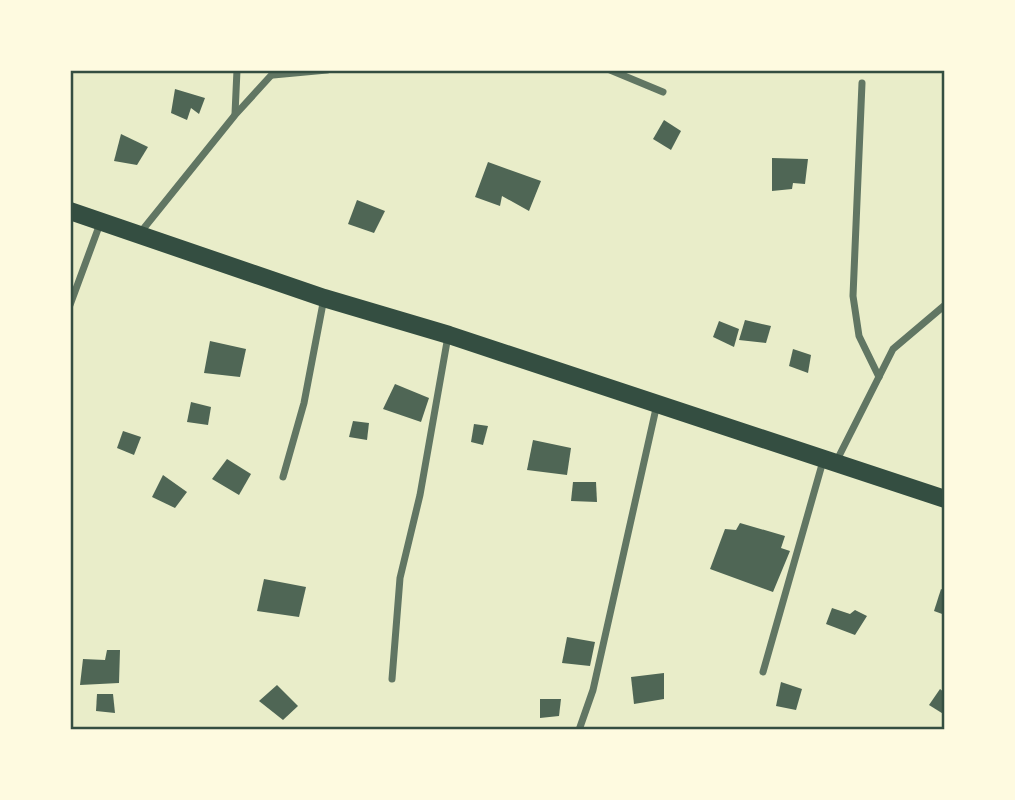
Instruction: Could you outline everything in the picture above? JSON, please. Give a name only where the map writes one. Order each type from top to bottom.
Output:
[{"type":"main road","points":[[70,211],[324,298],[449,335],[945,499]]},
{"type":"street","points":[[235,115],[237,70]]},
{"type":"street","points":[[139,233],[235,115],[274,73],[327,70]]},
{"type":"street","points":[[610,70],[663,92]]},
{"type":"street","points":[[862,83],[853,296],[859,336],[879,377]]},
{"type":"street","points":[[70,305],[101,221]]},
{"type":"street","points":[[283,477],[304,403],[324,298]]},
{"type":"street","points":[[762,673],[829,461],[893,349],[945,306]]},
{"type":"street","points":[[392,679],[400,579],[420,495],[449,335]]},
{"type":"street","points":[[579,730],[593,690],[657,403]]},
{"type":"building","points":[[175,89],[205,98],[199,114],[191,108],[187,120],[171,113]]},
{"type":"building","points":[[664,120],[681,131],[671,150],[653,139]]},
{"type":"building","points":[[121,134],[148,147],[137,165],[114,161]]},
{"type":"building","points":[[772,158],[808,159],[805,184],[793,183],[792,189],[772,191]]},
{"type":"building","points":[[488,162],[541,181],[529,211],[502,196],[500,206],[475,197]]},
{"type":"building","points":[[357,200],[385,211],[374,233],[348,224]]},
{"type":"building","points":[[745,320],[771,326],[766,343],[739,340]]},
{"type":"building","points":[[719,321],[739,329],[734,347],[713,337]]},
{"type":"building","points":[[210,341],[246,349],[240,377],[204,373]]},
{"type":"building","points":[[793,349],[811,355],[808,373],[789,366]]},
{"type":"building","points":[[395,384],[429,398],[421,422],[383,409]]},
{"type":"building","points":[[191,402],[211,407],[208,425],[187,422]]},
{"type":"building","points":[[353,421],[369,423],[367,440],[349,437]]},
{"type":"building","points":[[474,424],[488,426],[483,445],[471,442]]},
{"type":"building","points":[[123,431],[141,437],[134,455],[117,448]]},
{"type":"building","points":[[533,440],[571,448],[567,475],[527,470]]},
{"type":"building","points":[[227,459],[251,474],[239,495],[212,479]]},
{"type":"building","points":[[163,475],[187,492],[175,508],[152,497]]},
{"type":"building","points":[[573,482],[596,482],[597,502],[571,501]]},
{"type":"building","points":[[740,523],[785,536],[781,548],[790,551],[773,592],[710,569],[725,529],[736,530]]},
{"type":"building","points":[[264,579],[306,587],[299,617],[257,611]]},
{"type":"building","points":[[941,589],[945,591],[945,615],[934,611]]},
{"type":"building","points":[[832,608],[850,614],[855,610],[867,616],[855,635],[826,624]]},
{"type":"building","points":[[567,637],[595,642],[590,666],[562,663]]},
{"type":"building","points":[[107,650],[120,650],[119,683],[80,685],[83,659],[105,660]]},
{"type":"building","points":[[664,673],[664,699],[634,704],[631,677]]},
{"type":"building","points":[[781,682],[802,689],[796,710],[776,706]]},
{"type":"building","points":[[277,685],[298,706],[283,720],[259,701]]},
{"type":"building","points":[[940,689],[945,693],[945,715],[929,705]]},
{"type":"building","points":[[97,694],[113,694],[115,713],[96,711]]},
{"type":"building","points":[[540,699],[561,699],[559,716],[540,718]]}]
